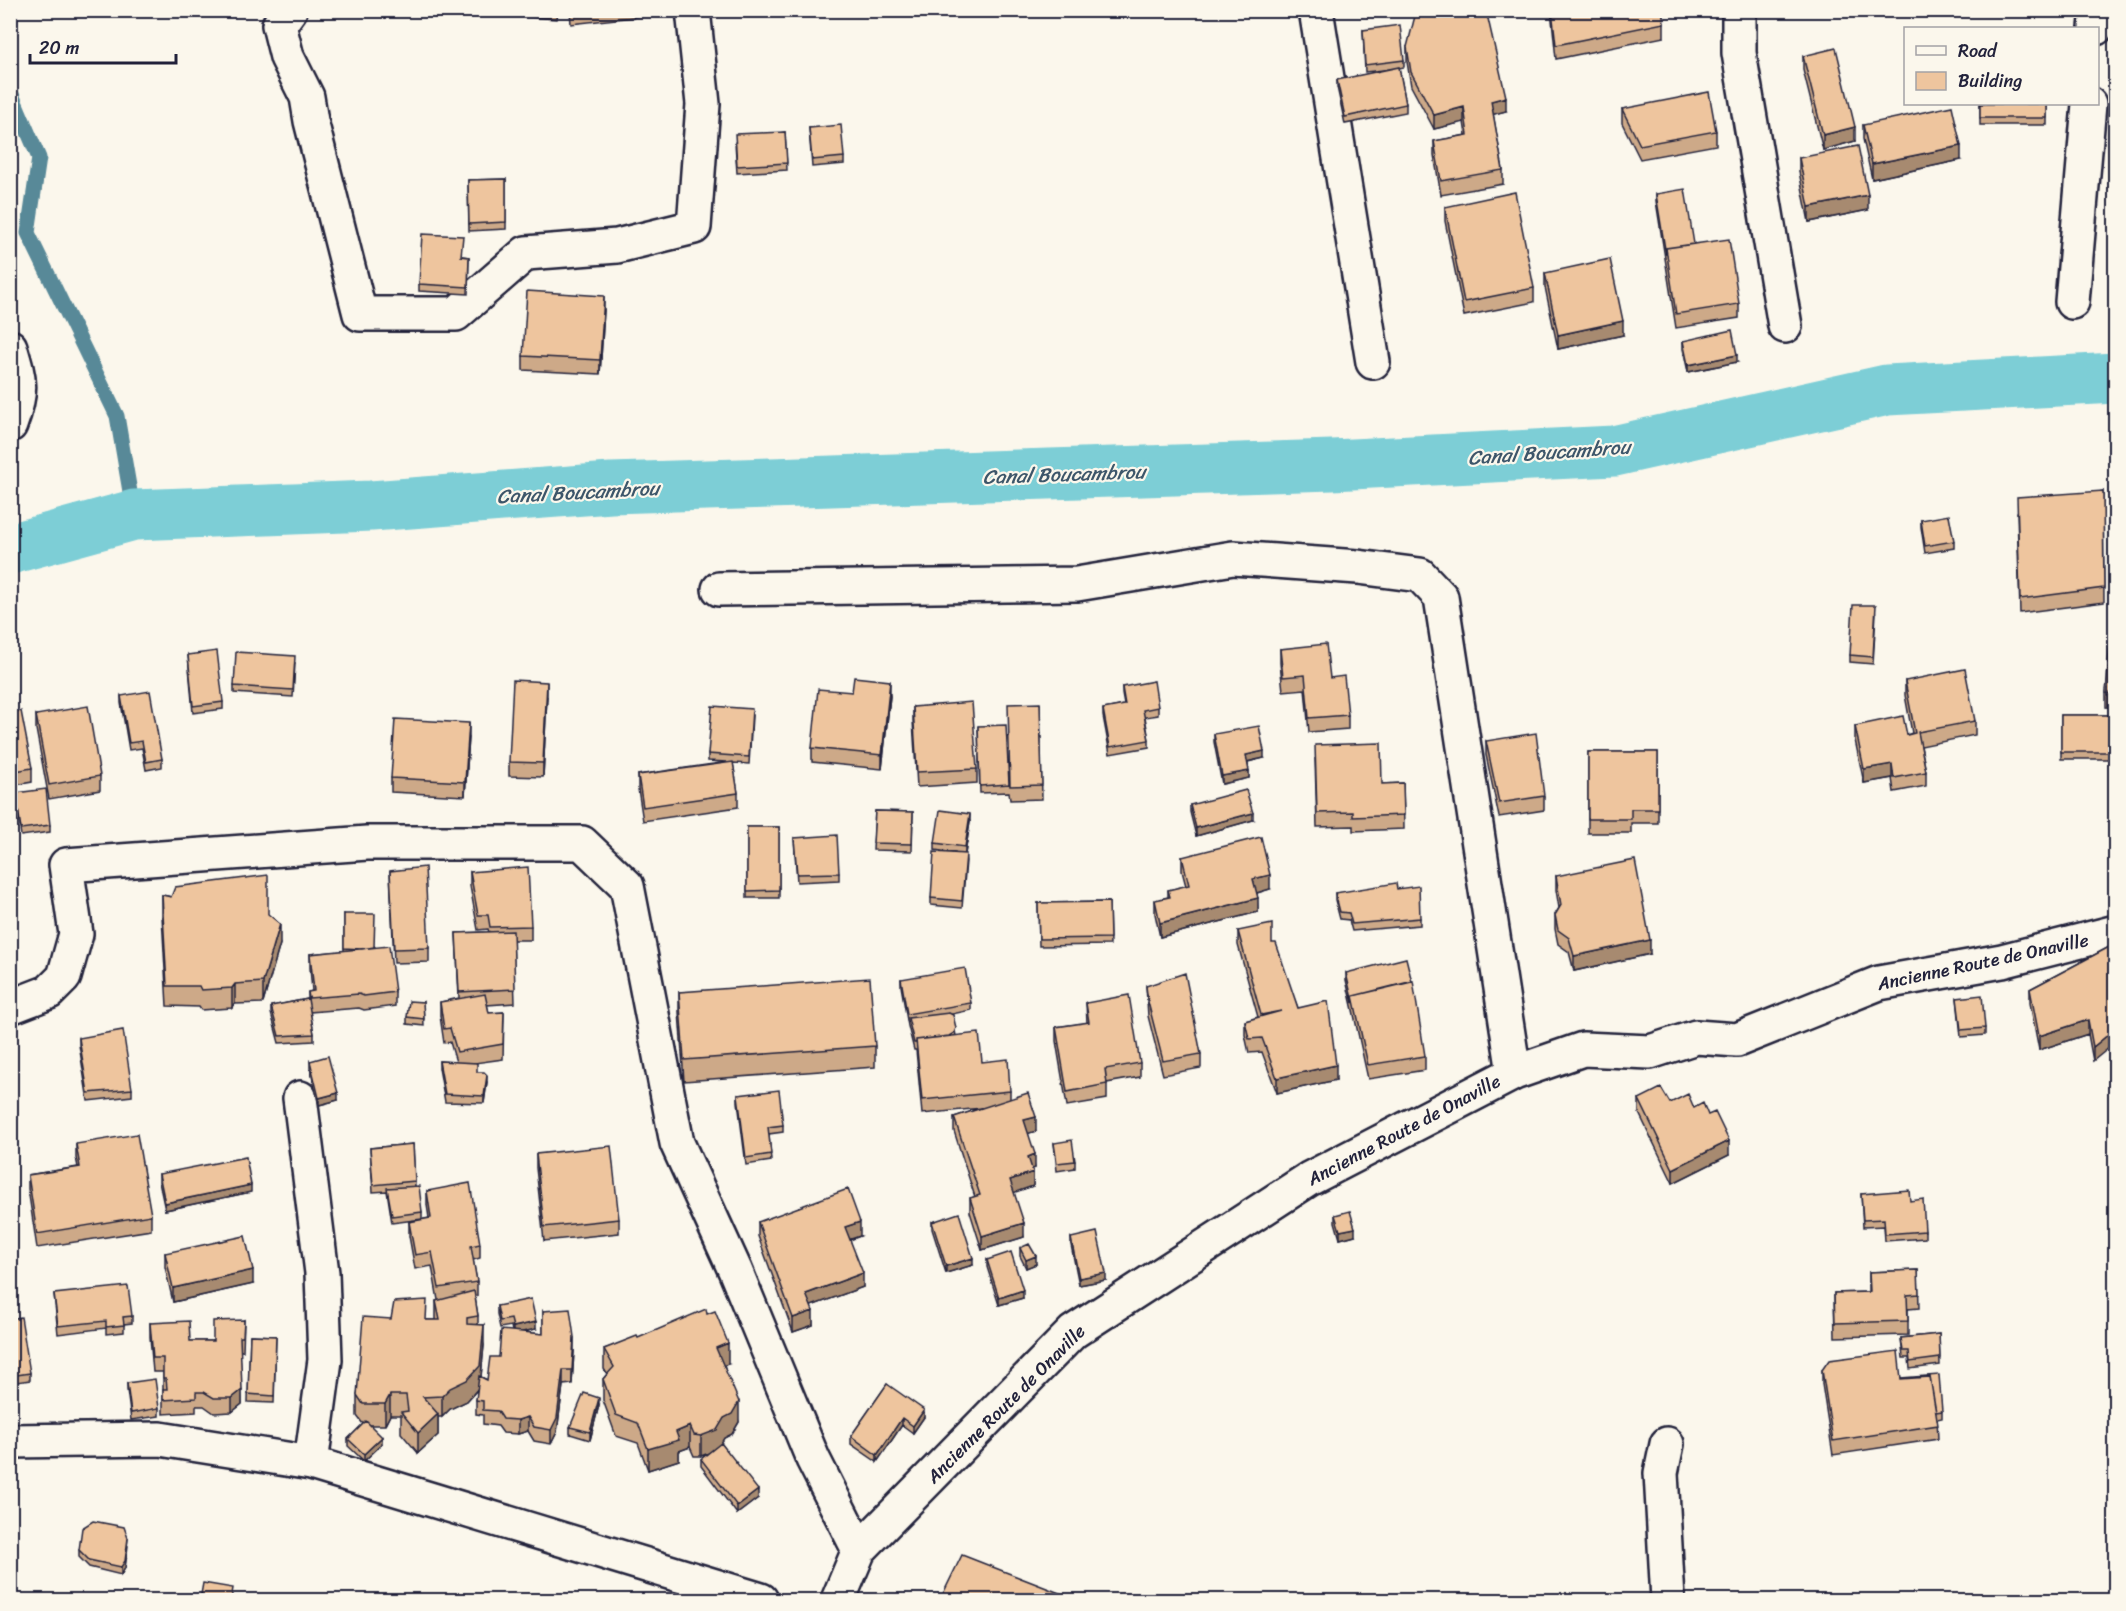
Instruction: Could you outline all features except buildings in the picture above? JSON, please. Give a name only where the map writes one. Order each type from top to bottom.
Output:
[{"type":"street","points":[[290,10],[279,25],[287,57],[307,97],[311,121],[360,314],[456,314],[526,253],[617,246],[694,227],[703,104],[693,10]]},
{"type":"street","points":[[1316,10],[1373,362]]},
{"type":"street","points":[[1739,10],[1739,53],[1785,326]]},
{"type":"street","points":[[2096,27],[2098,10]]},
{"type":"street","points":[[2072,302],[2089,105]]},
{"type":"street","points":[[10,347],[20,380],[18,404],[10,424]]},
{"type":"street","points":[[719,589],[1077,584],[1233,558],[1358,567],[1420,575],[1441,597],[1514,1073]]},
{"type":"street","points":[[10,1007],[49,992],[64,977],[75,934],[66,865],[367,843],[582,843],[627,886],[678,1143],[735,1270],[813,1459],[859,1550]]},
{"type":"street","name":"Ancienne Route de Onaville","points":[[838,1600],[859,1550],[1073,1332],[1309,1179],[1514,1073],[1584,1049],[1650,1052],[1696,1037],[1737,1040],[1879,983],[2002,961],[2115,932]]},
{"type":"street","points":[[300,1098],[322,1273],[325,1360],[311,1463]]},
{"type":"street","points":[[10,1441],[160,1439],[311,1463],[761,1600]]},
{"type":"street","points":[[1667,1444],[1661,1473],[1668,1600]]},
{"type":"waterway","points":[[10,90],[39,158],[28,233],[117,416],[134,515]]},
{"type":"waterway","name":"Canal Boucambrou","points":[[10,549],[134,515],[371,506],[611,488],[1332,465],[1614,451],[1887,390],[2116,378]]}]
